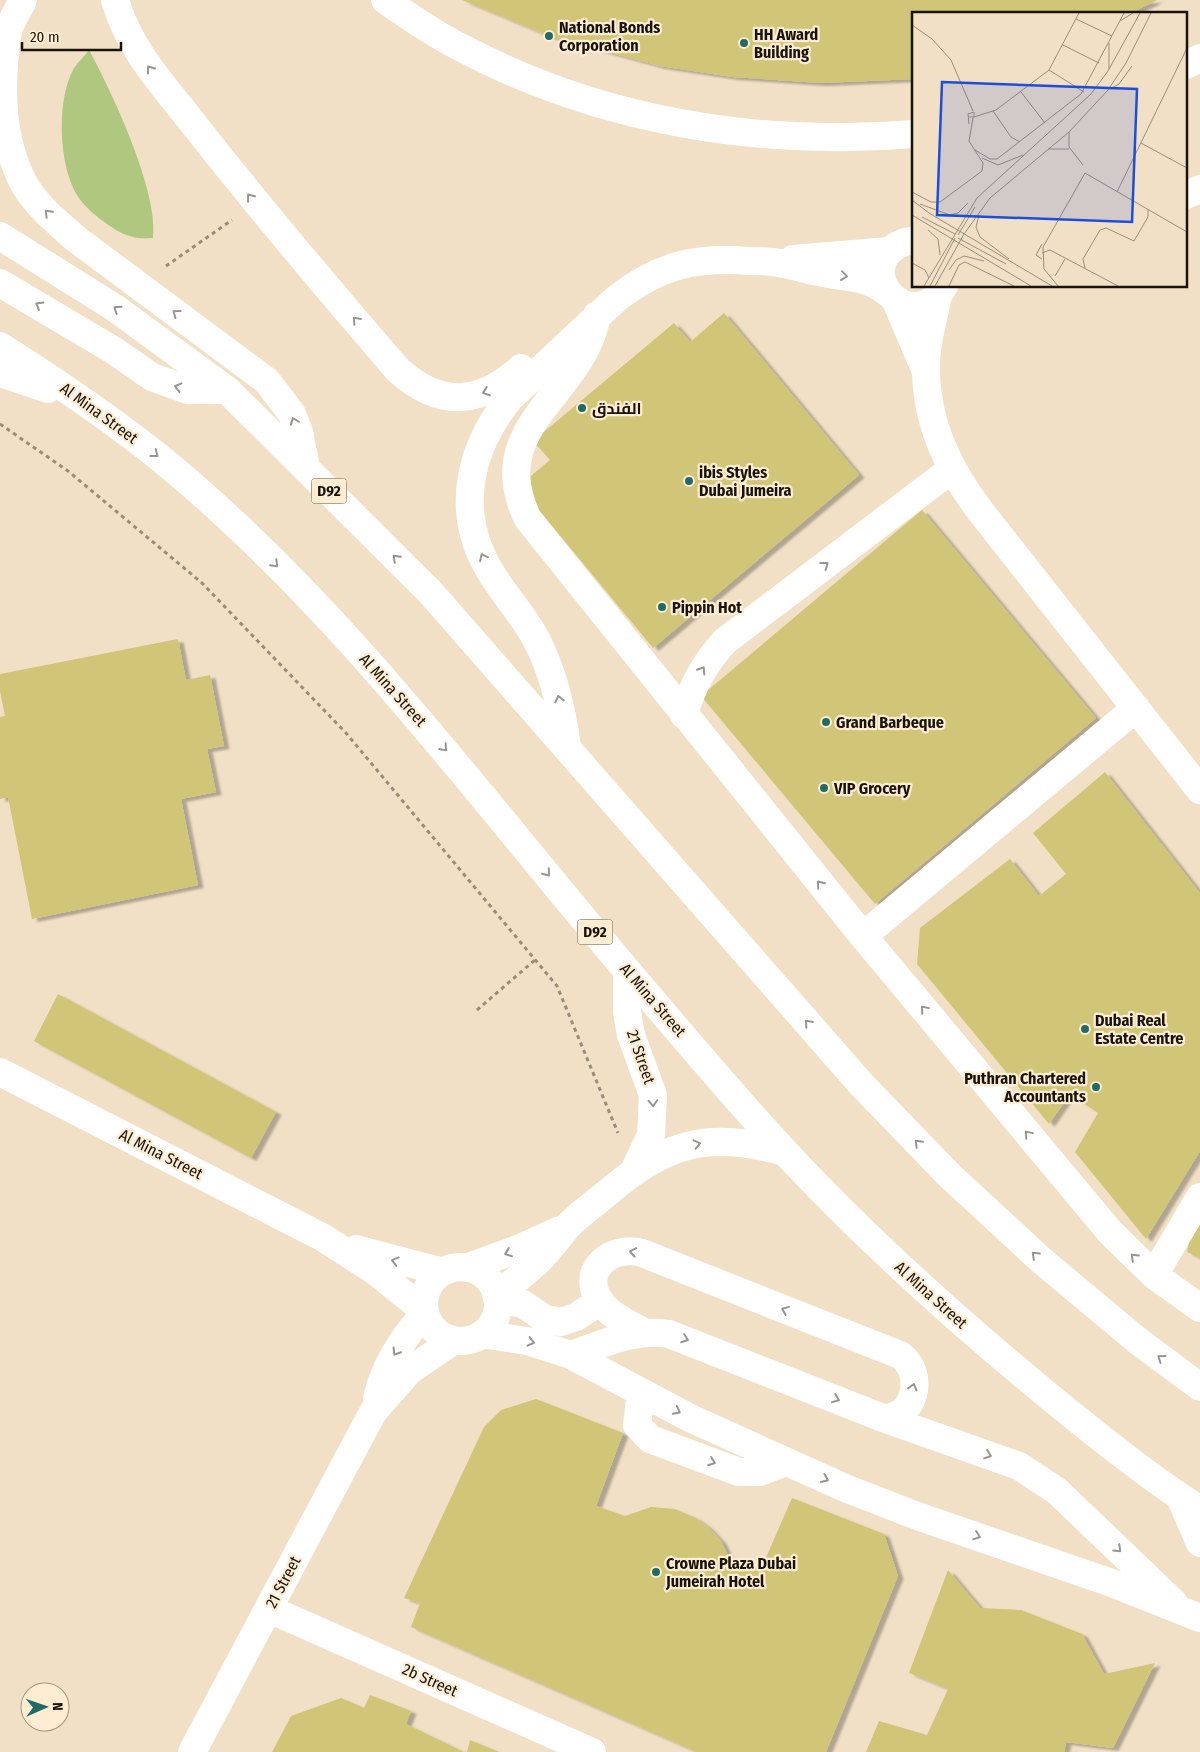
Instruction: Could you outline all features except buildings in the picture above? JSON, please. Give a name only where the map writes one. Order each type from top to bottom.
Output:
[{"type":"street","points":[[23,0],[9,29],[1,70],[6,139],[22,181],[46,213],[76,239],[251,368],[272,386],[292,414],[299,432],[306,468]]},
{"type":"street","points":[[115,0],[128,36],[149,67],[255,204],[398,370],[412,382],[429,392],[448,397],[468,397],[487,392],[504,383],[562,332],[598,315]]},
{"type":"street","points":[[385,0],[461,48],[525,77],[592,101],[660,119],[730,131],[800,137],[871,138],[912,134]]},
{"type":"street","points":[[1188,64],[1200,58]]},
{"type":"street","points":[[1188,195],[1200,189]]},
{"type":"street","name":"D92","points":[[0,236],[115,308],[227,390],[431,592],[861,1084],[949,1175],[1048,1267],[1138,1341],[1200,1387]]},
{"type":"street","points":[[779,263],[801,257],[902,246]]},
{"type":"street","points":[[902,246],[884,260],[881,272],[883,283],[892,297],[926,371],[933,422],[940,446],[952,469],[976,505],[1200,790]]},
{"type":"street","points":[[566,747],[561,709],[547,663],[535,637],[492,576],[480,552],[471,526],[471,482],[483,436],[495,416],[510,398],[598,315],[635,284],[672,266],[701,260],[724,259],[779,263],[826,274],[871,281],[906,306],[918,306],[929,303],[941,291]]},
{"type":"street","points":[[0,283],[112,350],[152,377],[188,390],[227,390]]},
{"type":"street","points":[[926,371],[941,291]]},
{"type":"street","points":[[598,315],[595,328],[582,357],[524,436],[515,469],[520,503],[528,519],[863,936],[1110,1232],[1154,1275],[1200,1308]]},
{"type":"street","name":"Al Mina Street","points":[[0,346],[89,403],[173,469],[252,540],[326,616],[462,769],[628,971],[785,1152],[880,1248],[979,1339],[1084,1425],[1190,1503]]},
{"type":"street","points":[[0,373],[89,403]]},
{"type":"street","points":[[684,715],[690,692],[699,674],[726,641],[952,469]]},
{"type":"street","points":[[863,936],[1136,708]]},
{"type":"street","name":"21 Street","points":[[628,971],[627,1012],[631,1035],[653,1095],[651,1135],[636,1169]]},
{"type":"street","name":"Al Mina Street","points":[[0,1072],[322,1237],[375,1271],[425,1311]]},
{"type":"street","name":"21 Street","points":[[497,1297],[536,1264],[568,1226],[636,1169],[680,1148],[705,1142],[755,1143],[785,1152]]},
{"type":"street","points":[[1154,1275],[1200,1197]]},
{"type":"street","name":"21 Street","points":[[454,1270],[518,1249],[568,1226]]},
{"type":"street","name":"Al Mina Street","points":[[322,1237],[382,1257],[454,1270]]},
{"type":"street","points":[[644,1332],[620,1319],[600,1301],[595,1291],[596,1270],[610,1254],[631,1250],[900,1355],[912,1366],[916,1383],[904,1411],[891,1418],[883,1418]]},
{"type":"street","points":[[454,1270],[482,1274],[493,1287],[497,1297],[496,1312],[492,1325],[473,1340],[453,1341],[435,1331],[425,1311],[428,1288],[454,1270]]},
{"type":"street","points":[[497,1297],[523,1304],[545,1319],[561,1322],[576,1318],[600,1301]]},
{"type":"street","name":"21 Street","points":[[373,1412],[380,1384],[391,1358],[406,1334],[425,1311]]},
{"type":"street","points":[[571,1355],[644,1332],[657,1332],[681,1338],[883,1418],[1019,1466],[1074,1506],[1191,1615]]},
{"type":"street","points":[[482,1334],[527,1341],[571,1355],[692,1420],[786,1462],[882,1502],[1109,1582],[1191,1615]]},
{"type":"street","name":"21 Street","points":[[192,1752],[373,1412],[409,1371],[453,1341]]},
{"type":"street","points":[[640,1392],[637,1425],[650,1439],[739,1472],[759,1472],[786,1462]]},
{"type":"street","points":[[1190,1503],[1200,1543]]},
{"type":"street","name":"2b Street","points":[[269,1608],[592,1752]]},
{"type":"path","points":[[139,286],[255,204]]},
{"type":"path","points":[[0,424],[68,471],[202,583],[346,733],[557,986],[600,1094],[636,1169]]},
{"type":"path","points":[[477,1010],[536,959]]},
{"type":"shaded area","points":[[89,50],[110,91],[132,142],[149,195],[153,218],[153,238],[134,237],[123,234],[113,228],[85,205],[72,185],[63,152],[62,115],[64,97],[74,68]]},
{"type":"place","name":"National Bonds Corporation","points":[[549,36]]},
{"type":"place","name":"HH Award Building","points":[[744,43]]},
{"type":"place","name":"الفندق","points":[[582,408]]},
{"type":"place","name":"ibis Styles Dubai Jumeira","points":[[689,481]]},
{"type":"place","name":"Pippin Hot","points":[[662,607]]},
{"type":"place","name":"Grand Barbeque","points":[[826,722]]},
{"type":"place","name":"VIP Grocery","points":[[824,788]]},
{"type":"place","name":"Dubai Real Estate Centre","points":[[1085,1029]]},
{"type":"place","name":"Puthran Chartered Accountants","points":[[1096,1087]]},
{"type":"place","name":"Crowne Plaza Dubai Jumeirah Hotel","points":[[656,1572]]}]
